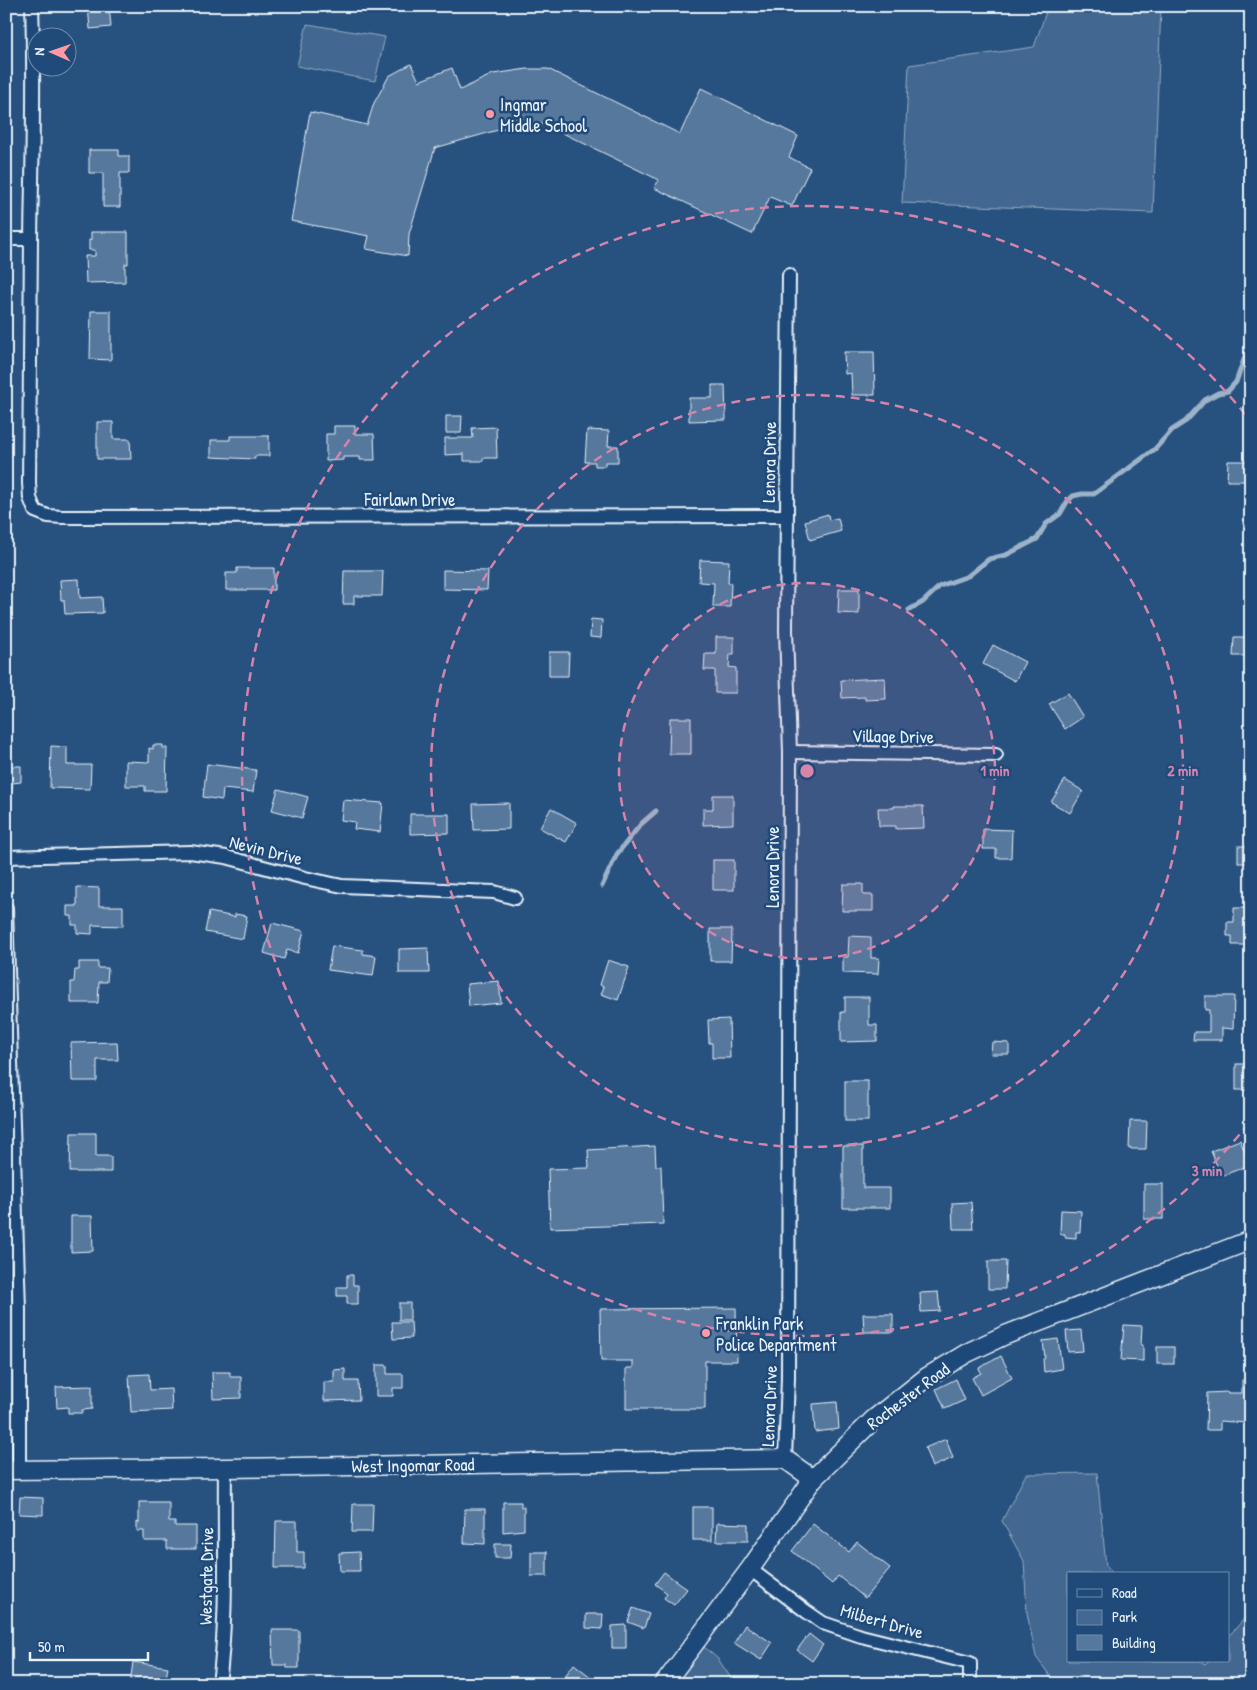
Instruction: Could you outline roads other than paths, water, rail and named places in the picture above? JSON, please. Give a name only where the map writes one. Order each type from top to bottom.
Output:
[{"type":"street","points":[[6,239],[31,239],[34,139],[32,6]]},
{"type":"street","name":"Fairlawn Drive","points":[[31,239],[29,482],[30,498],[35,511],[48,516],[786,516]]},
{"type":"street","name":"Lenora Drive","points":[[786,1459],[790,752],[786,630],[786,516],[789,275]]},
{"type":"street","name":"Village Drive","points":[[790,752],[996,755]]},
{"type":"street","name":"Nevin Drive","points":[[6,857],[190,852],[226,857],[342,886],[494,892],[515,898]]},
{"type":"street","points":[[6,908],[19,1309],[13,1470]]},
{"type":"street","name":"Rochester Road","points":[[664,1684],[814,1479],[874,1419],[927,1377],[967,1353],[1003,1336],[1251,1240]]},
{"type":"street","points":[[786,1459],[814,1479]]},
{"type":"street","name":"West Ingomar Road","points":[[13,1470],[786,1459]]},
{"type":"street","name":"Westgate Drive","points":[[219,1684],[222,1661],[224,1589],[224,1468]]},
{"type":"street","name":"Milbert Drive","points":[[750,1569],[823,1623],[861,1636],[970,1663],[970,1684]]},
{"type":"waterway","points":[[909,610],[923,602],[940,586],[968,576],[989,559],[1006,555],[1037,539],[1046,524],[1060,514],[1073,496],[1094,494],[1155,449],[1172,430],[1186,421],[1205,400],[1218,393],[1228,391],[1236,382],[1247,351],[1251,347]]},
{"type":"waterway","points":[[602,886],[617,854],[641,824],[656,811]]},
{"type":"place","name":"Ingmar Middle School","points":[[490,114]]},
{"type":"place","name":"Franklin Park Police Department","points":[[706,1333]]}]
